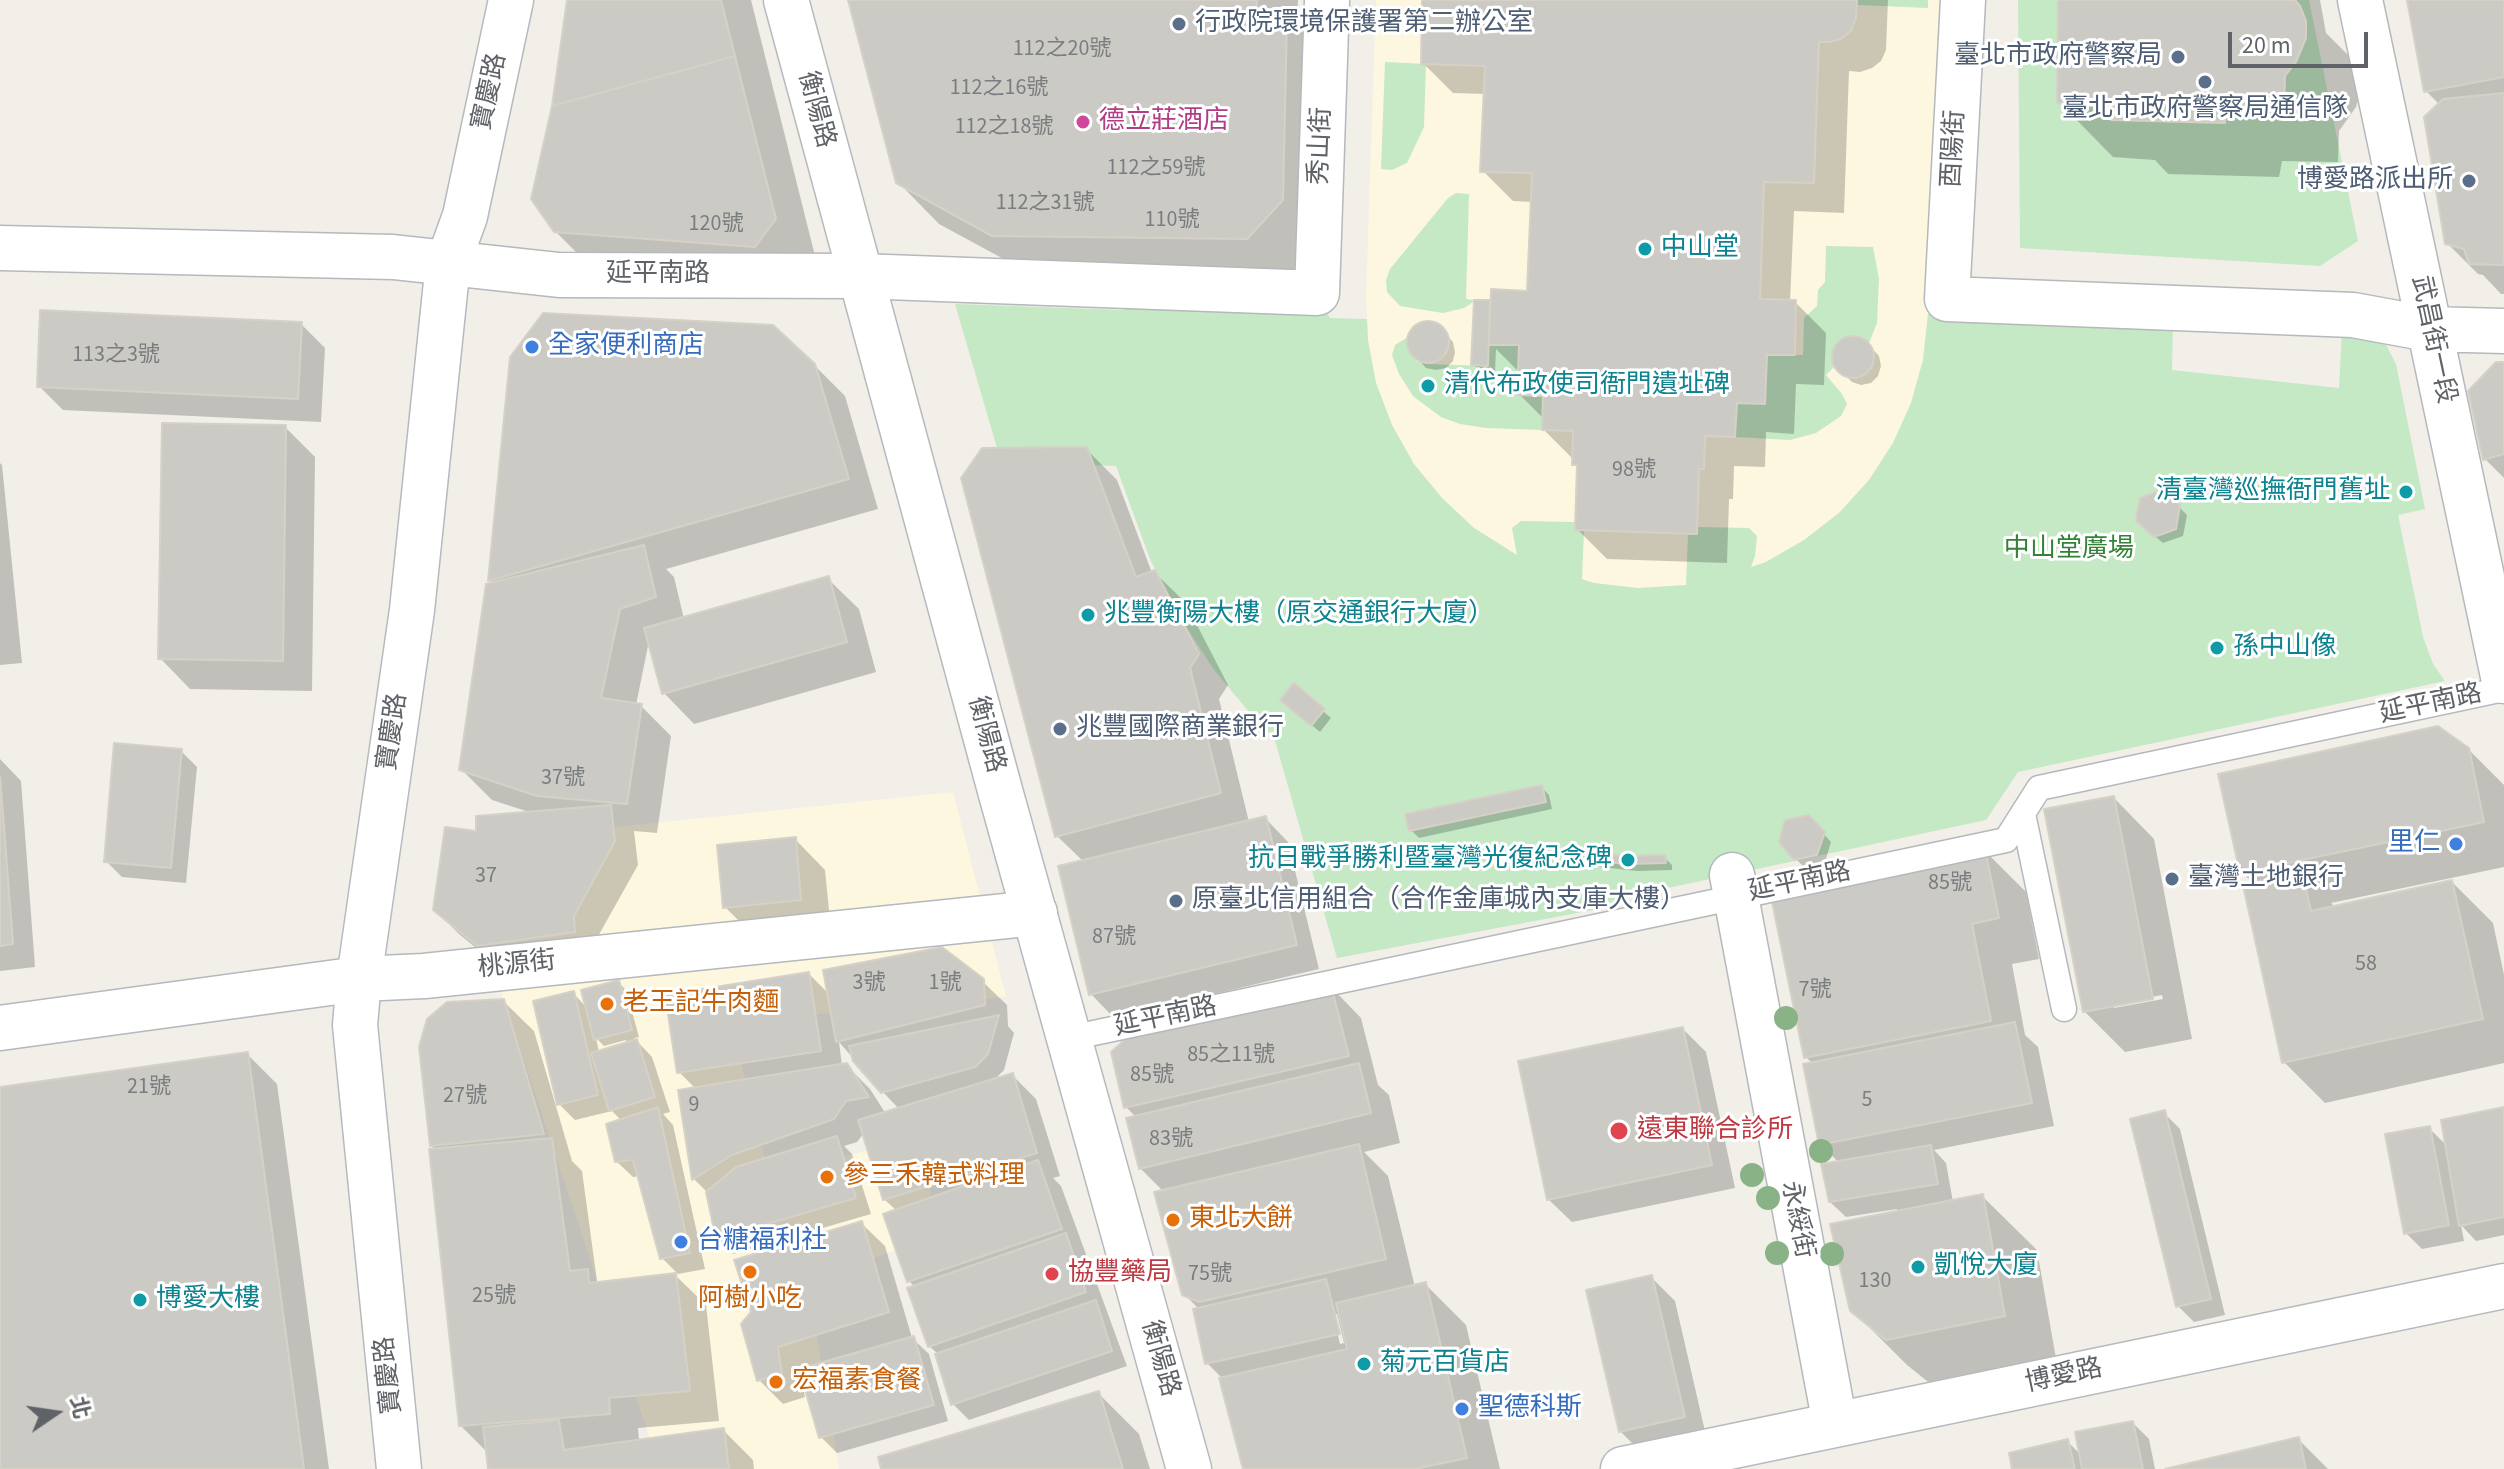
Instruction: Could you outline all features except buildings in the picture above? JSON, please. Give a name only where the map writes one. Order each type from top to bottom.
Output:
[{"type":"street","name":"寶慶路","points":[[399,1469],[355,1025],[412,610],[448,263],[465,216],[511,0]]},
{"type":"street","name":"衡陽路","points":[[786,0],[996,779],[1189,1469]]},
{"type":"street","name":"秀山街","points":[[1317,293],[1327,0]]},
{"type":"street","name":"酉陽街","points":[[1963,0],[1947,299],[2353,315],[2429,329]]},
{"type":"street","name":"武昌街一段","points":[[2360,0],[2504,681]]},
{"type":"street","name":"延平南路","points":[[0,248],[393,257],[559,275],[860,276],[1317,293]]},
{"type":"street","points":[[2429,329],[2504,331]]},
{"type":"street","name":"永綏街","points":[[1733,886],[1835,1424]]},
{"type":"street","name":"桃源街","points":[[0,1028],[359,979],[424,976],[1035,913]]},
{"type":"street","name":"博愛路","points":[[1634,1468],[2504,1286]]},
{"type":"lane","name":"延平南路","points":[[1070,1038],[1733,886],[2006,840],[2039,788],[2504,689]]},
{"type":"lane","points":[[2023,814],[2064,1009]]},
{"type":"shaded area","name":"中山堂","points":[[1376,0],[1939,0],[1928,314],[1923,360],[1911,403],[1893,443],[1869,480],[1839,513],[1804,540],[1766,562],[1725,577],[1682,586],[1638,588],[1594,583],[1551,571],[1511,552],[1474,528],[1442,498],[1414,464],[1392,425],[1376,383],[1368,340],[1366,296]]},
{"type":"shaded area","points":[[953,792],[1006,997],[731,1022],[769,1177],[917,1137],[940,1234],[808,1282],[839,1469],[660,1469],[452,844]]},
{"type":"green space","points":[[1857,0],[1928,0],[1928,8],[1857,5]]},
{"type":"green space","points":[[2018,0],[2309,0],[2358,241],[2320,266],[2020,248]]},
{"type":"green space","points":[[1385,62],[1426,64],[1424,127],[1407,163],[1392,170],[1381,169]]},
{"type":"green space","points":[[1456,193],[1469,194],[1466,299],[1474,300],[1464,308],[1443,313],[1400,306],[1387,292],[1386,280],[1390,269],[1448,198]]},
{"type":"green space","points":[[1826,246],[1873,247],[1879,279],[1877,323],[1869,343],[1854,335],[1843,338],[1835,345],[1832,356],[1835,366],[1826,375],[1847,404],[1841,416],[1816,433],[1790,440],[1735,437],[1737,403],[1765,404],[1767,355],[1803,355],[1804,318],[1817,306],[1818,290],[1825,282]]},
{"type":"green space","name":"中山堂廣場","points":[[955,304],[1123,310],[1124,306],[1326,311],[1330,318],[1367,319],[1376,383],[1392,425],[1414,464],[1442,498],[1474,528],[1517,555],[1512,528],[1521,521],[1575,522],[1575,530],[1584,530],[1582,579],[1638,588],[1686,585],[1688,534],[1697,534],[1697,527],[1749,528],[1757,536],[1751,567],[1804,540],[1839,513],[1869,480],[1893,443],[1911,403],[1923,360],[1928,314],[2173,323],[2172,370],[2339,388],[2342,333],[2366,335],[2386,345],[2396,364],[2425,509],[2398,515],[2423,637],[2433,664],[2445,681],[2018,772],[1986,820],[1621,898],[1620,905],[1337,958],[1274,737],[1214,670],[1179,616],[1150,559],[1116,466],[1011,462],[1004,472]]},
{"type":"green space","points":[[1408,337],[1409,352],[1416,361],[1427,364],[1487,366],[1489,345],[1519,345],[1517,395],[1543,396],[1542,430],[1486,428],[1441,417],[1413,396],[1399,374],[1392,355],[1395,345]]},
{"type":"place","name":"行政院環境保護署第二辦公室","points":[[1179,24]]},
{"type":"place","name":"臺北市政府警察局","points":[[2178,57]]},
{"type":"place","name":"臺北市政府警察局通信隊","points":[[2205,82]]},
{"type":"place","name":"德立莊酒店","points":[[1083,122]]},
{"type":"place","name":"博愛路派出所","points":[[2469,181]]},
{"type":"place","name":"中山堂","points":[[1645,249]]},
{"type":"place","name":"全家便利商店","points":[[532,347]]},
{"type":"place","name":"清代布政使司衙門遺址碑","points":[[1428,386]]},
{"type":"place","name":"清臺灣巡撫衙門舊址","points":[[2406,492]]},
{"type":"place","name":"兆豐衡陽大樓（原交通銀行大廈）","points":[[1088,615]]},
{"type":"place","name":"孫中山像","points":[[2217,648]]},
{"type":"place","name":"兆豐國際商業銀行","points":[[1060,729]]},
{"type":"place","name":"里仁","points":[[2456,844]]},
{"type":"place","name":"抗日戰爭勝利暨臺灣光復紀念碑","points":[[1628,860]]},
{"type":"place","name":"臺灣土地銀行","points":[[2172,879]]},
{"type":"place","name":"原臺北信用組合（合作金庫城內支庫大樓）","points":[[1176,901]]},
{"type":"place","name":"老王記牛肉麵","points":[[607,1004]]},
{"type":"place","name":"遠東聯合診所","points":[[1619,1131]]},
{"type":"place","name":"參三禾韓式料理","points":[[827,1177]]},
{"type":"place","name":"東北大餅","points":[[1173,1220]]},
{"type":"place","name":"台糖福利社","points":[[681,1242]]},
{"type":"place","name":"凱悅大廈","points":[[1918,1267]]},
{"type":"place","name":"阿樹小吃","points":[[750,1272]]},
{"type":"place","name":"協豐藥局","points":[[1052,1274]]},
{"type":"place","name":"博愛大樓","points":[[140,1300]]},
{"type":"place","name":"菊元百貨店","points":[[1364,1364]]},
{"type":"place","name":"宏福素食餐","points":[[776,1382]]},
{"type":"place","name":"聖德科斯","points":[[1462,1409]]}]
